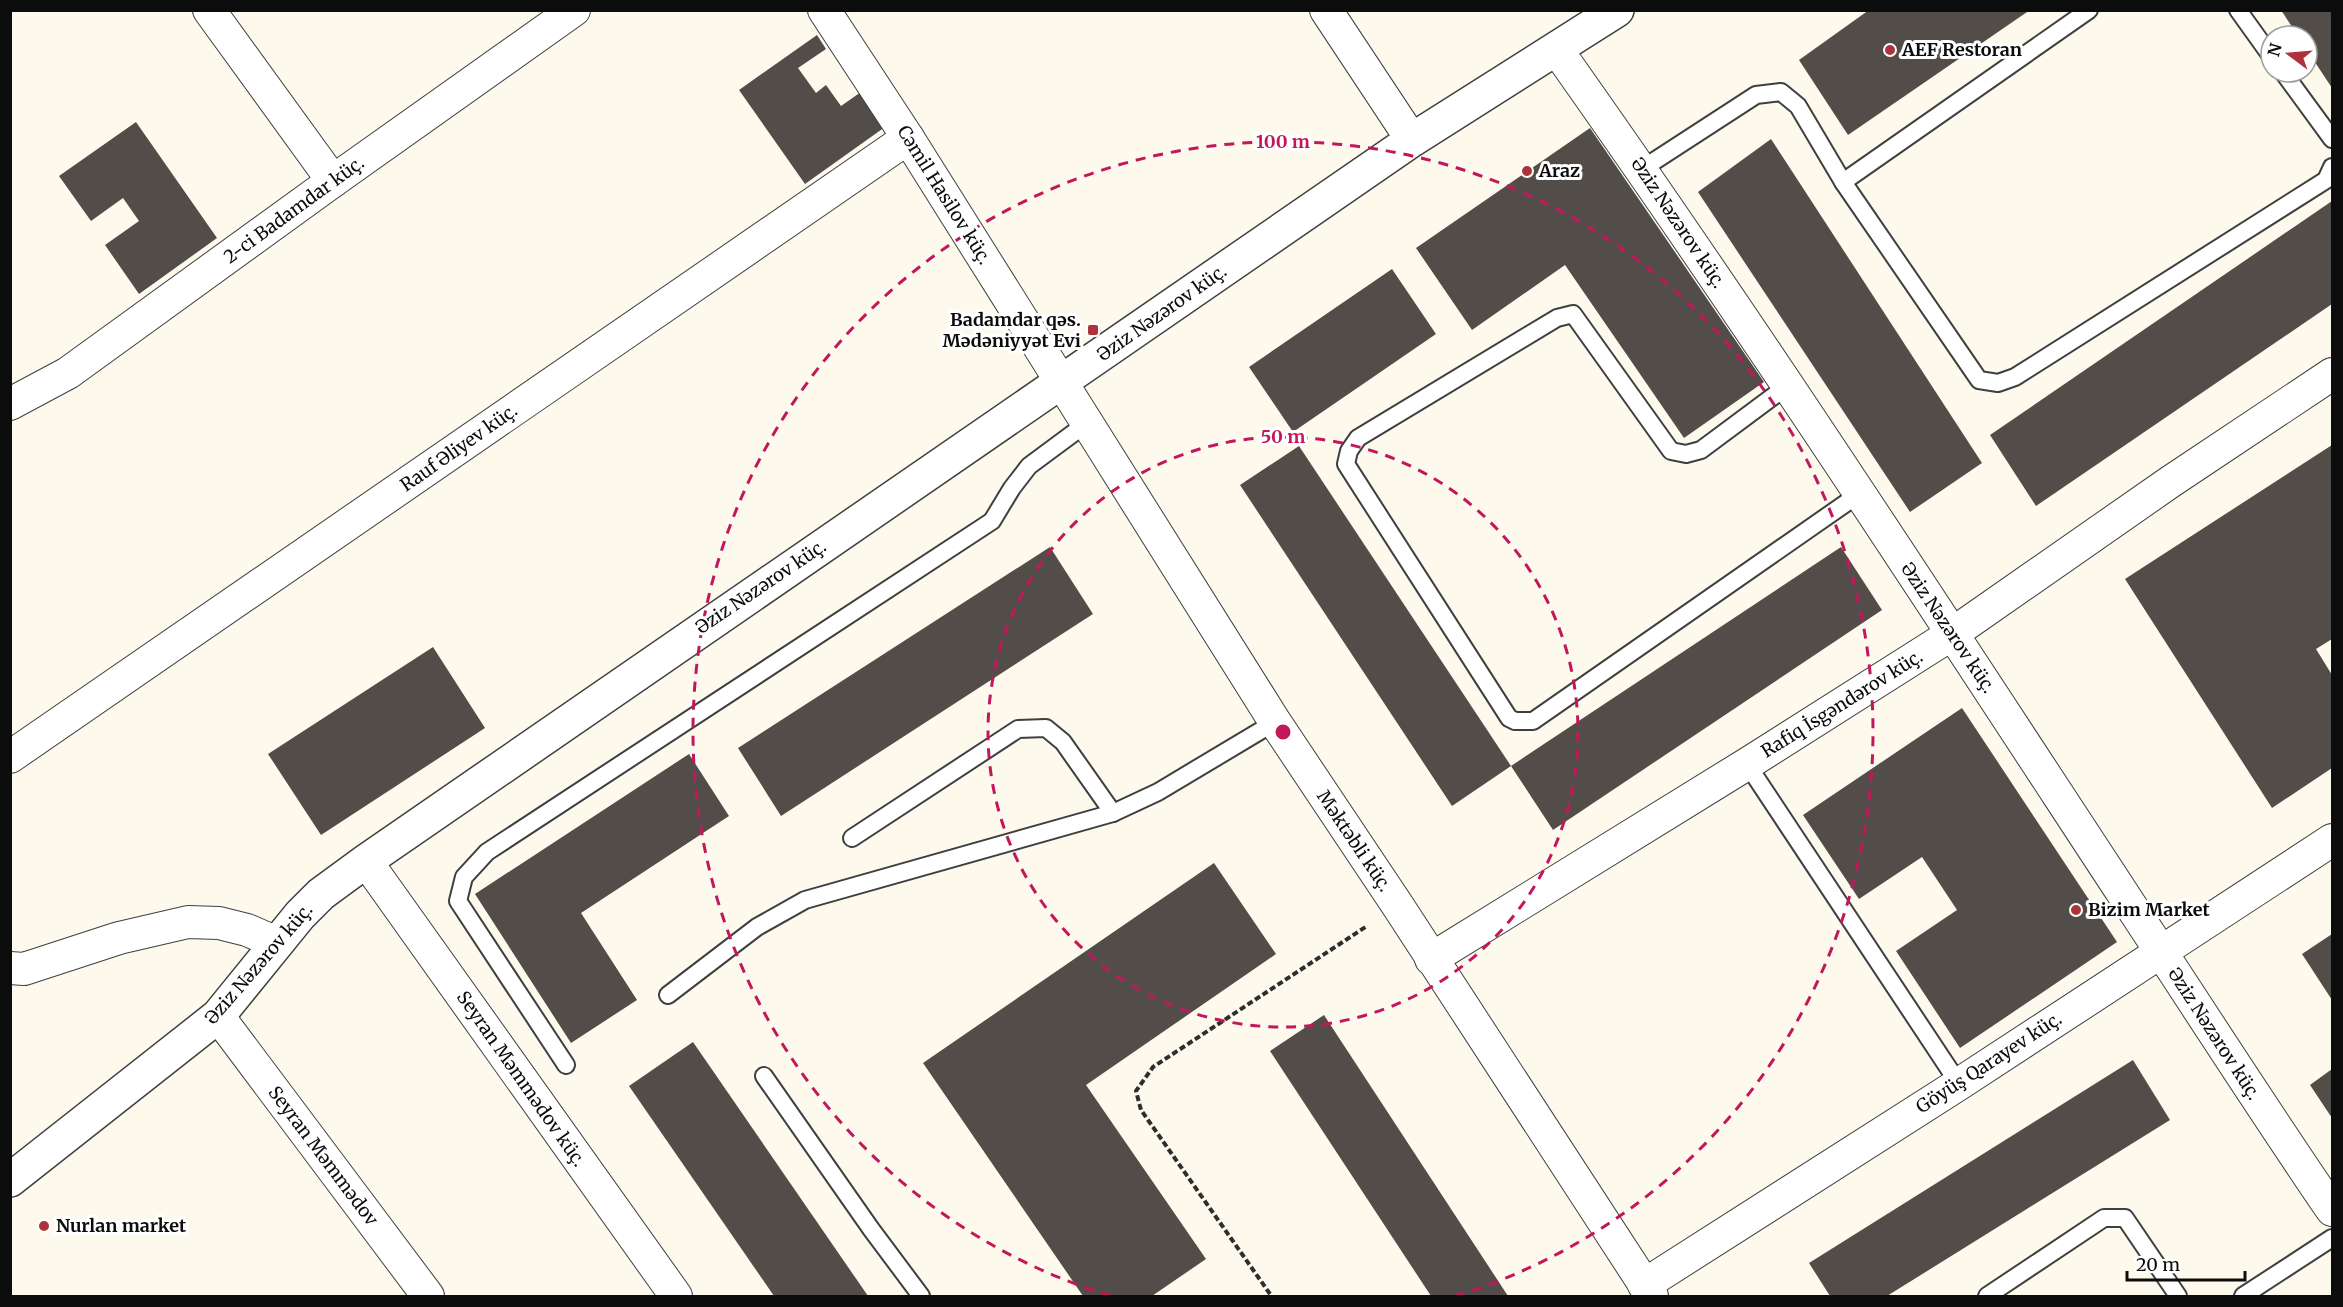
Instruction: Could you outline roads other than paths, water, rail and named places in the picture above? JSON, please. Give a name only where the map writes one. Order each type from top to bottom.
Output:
[{"type":"street","points":[[209,10],[333,181]]},
{"type":"street","name":"2-ci Badamdar küç.","points":[[10,404],[68,373],[574,10]]},
{"type":"street","name":"Cəmil Hasilov küç.","points":[[824,10],[908,138],[1061,382]]},
{"type":"street","points":[[1326,10],[1413,140]]},
{"type":"street","name":"Əziz Nəzərov küç.","points":[[10,1180],[218,1016],[245,986],[277,943],[321,894],[366,861],[1413,140],[1617,10]]},
{"type":"street","name":"Əziz Nəzərov küç.","points":[[1557,50],[1642,170],[1787,386],[2161,951],[2258,1102],[2332,1209]]},
{"type":"street","name":"Rauf Əliyev küç.","points":[[10,757],[908,138]]},
{"type":"street","name":"Rafiq İsgəndərov küç.","points":[[1431,959],[1952,634],[2170,482],[2332,374]]},
{"type":"street","name":"Məktəbli küç.","points":[[1061,382],[1275,722],[1398,906],[1648,1291]]},
{"type":"street","name":"Göyüş Qarayev küç.","points":[[1648,1291],[2332,840]]},
{"type":"street","name":"Seyran Məmmədov küç.","points":[[366,861],[676,1296]]},
{"type":"street","points":[[10,968],[24,969],[119,938],[188,922],[219,924],[247,930],[277,943]]},
{"type":"street","name":"Seyran Məmmədov","points":[[218,1016],[428,1296]]},
{"type":"lane","points":[[1843,182],[2090,10]]},
{"type":"lane","points":[[2238,10],[2259,39]]},
{"type":"lane","points":[[2292,84],[2332,139]]},
{"type":"lane","points":[[1642,170],[1756,94],[1781,92],[1797,105],[1843,182],[1978,380],[1998,383],[2015,377],[2326,180],[2332,167]]},
{"type":"lane","points":[[1787,386],[1701,450],[1686,454],[1671,451],[1573,314],[1557,318],[1358,438],[1348,451],[1346,464],[1509,718],[1515,721],[1533,721],[1859,494]]},
{"type":"lane","points":[[566,1065],[458,901],[464,877],[488,852],[992,521],[1012,488],[1029,466],[1087,423]]},
{"type":"lane","points":[[668,995],[757,927],[805,900],[1113,813],[1158,792],[1275,722]]},
{"type":"lane","points":[[852,838],[1018,729],[1046,728],[1063,742],[1113,813]]},
{"type":"lane","points":[[1747,764],[1959,1084]]},
{"type":"lane","points":[[764,1076],[870,1229],[921,1296]]},
{"type":"lane","points":[[1987,1296],[2104,1218],[2125,1218],[2178,1296]]},
{"type":"lane","points":[[2243,1296],[2332,1238]]},
{"type":"place","name":"AEF Restoran","points":[[1890,50]]},
{"type":"place","name":"Araz","points":[[1527,171]]},
{"type":"place","name":"Badamdar qəs. Mədəniyyət Evi","points":[[1093,330]]},
{"type":"place","name":"Bizim Market","points":[[2076,910]]},
{"type":"place","name":"Nurlan market","points":[[44,1226]]}]
